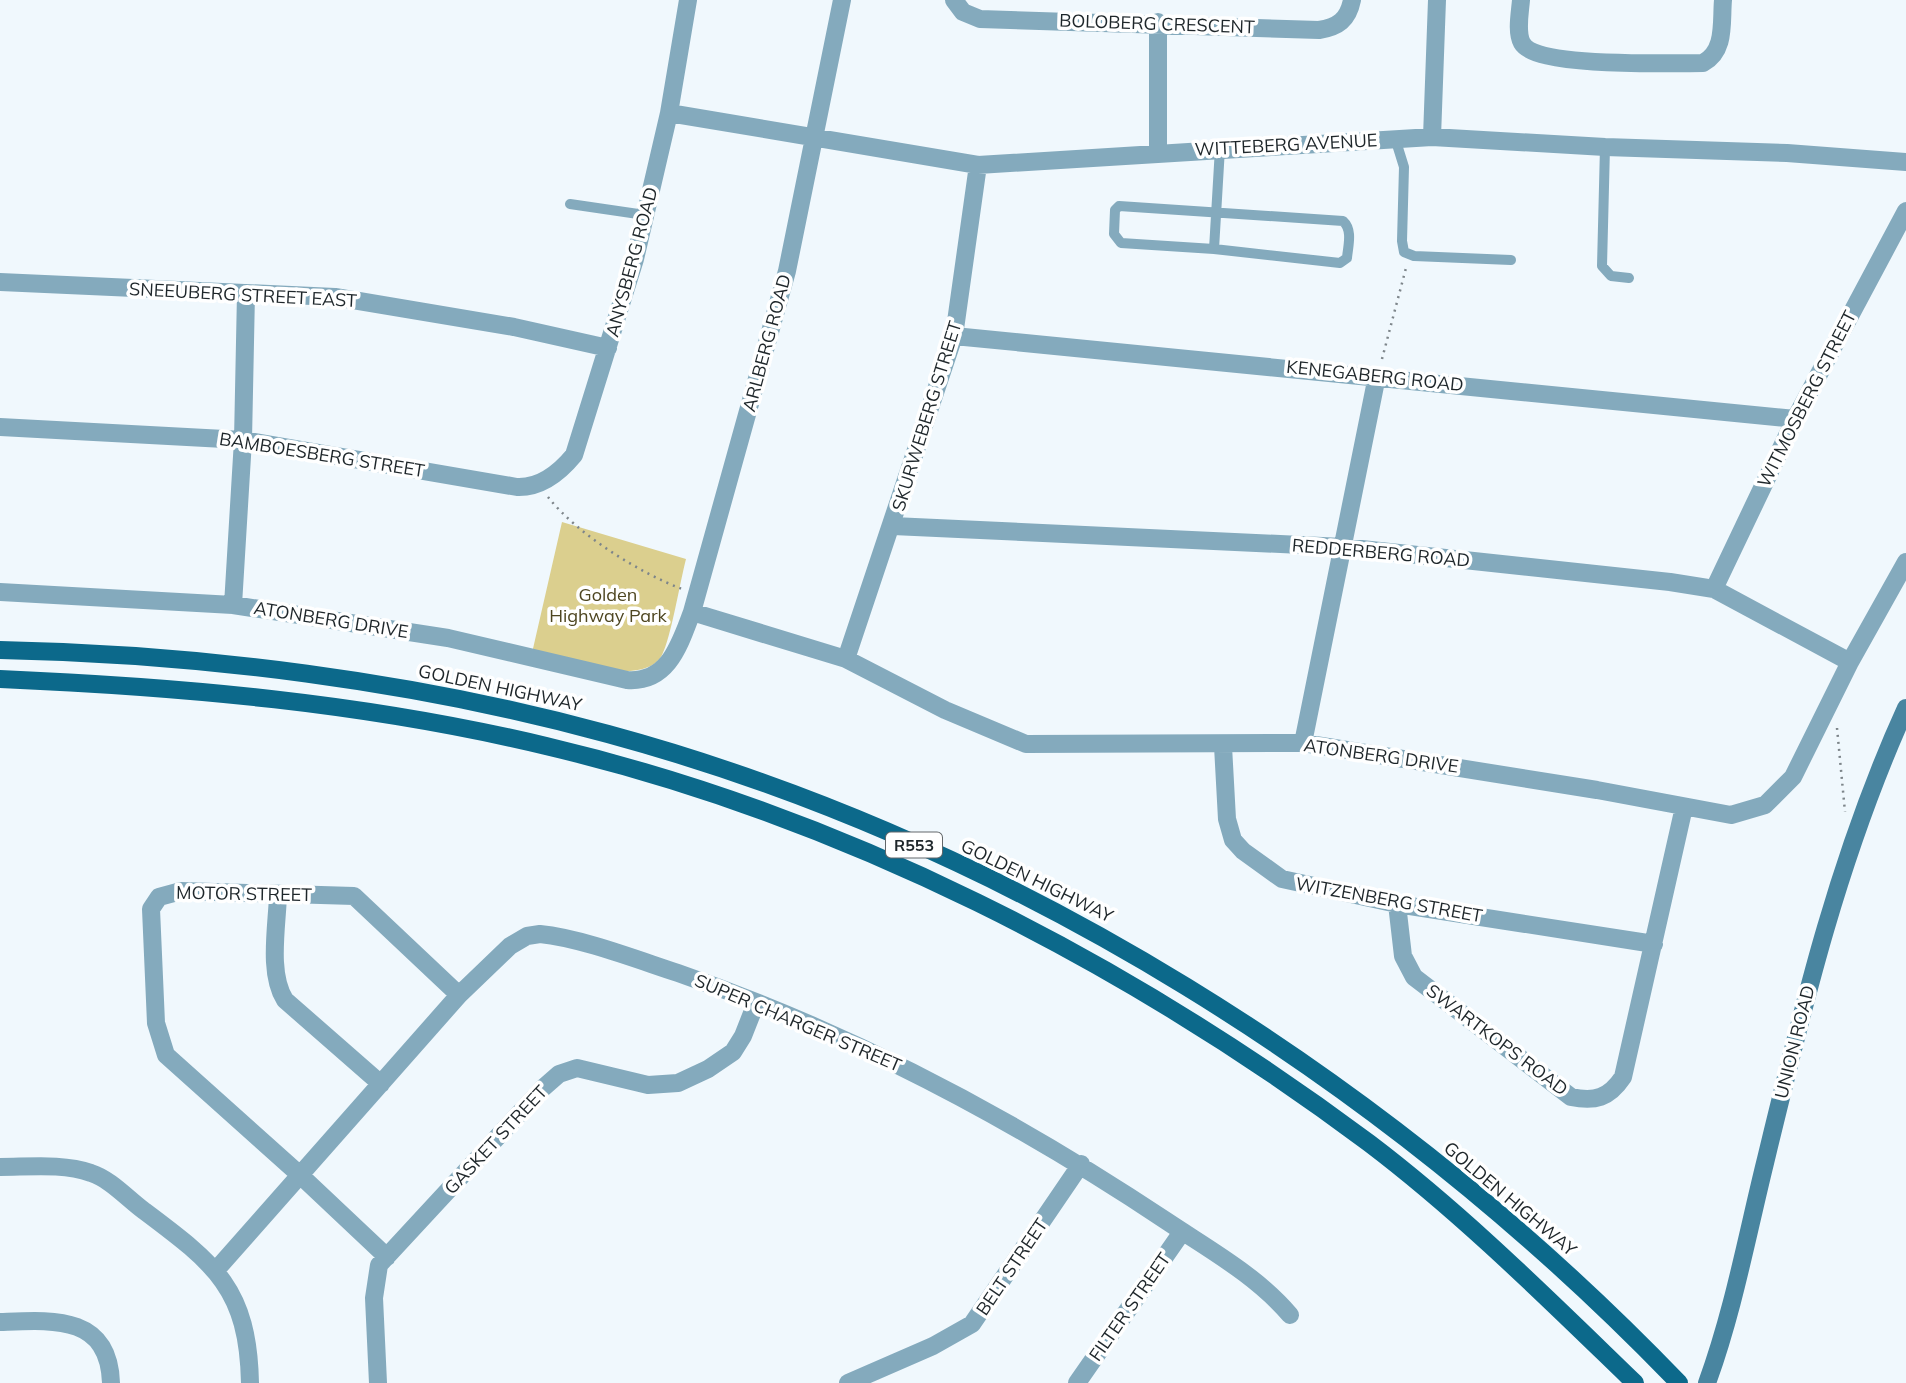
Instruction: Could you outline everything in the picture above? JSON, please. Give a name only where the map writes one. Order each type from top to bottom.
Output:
[{"type":"main road","name":"GOLDEN HIGHWAY","points":[[0,650],[120,656],[212,665],[439,695],[518,711],[653,747],[790,794],[879,830],[1061,914],[1165,971],[1281,1047],[1384,1121],[1460,1182],[1566,1273],[1679,1383]]},
{"type":"main road","name":"R553","points":[[0,679],[223,693],[313,703],[469,729],[636,770],[774,816],[869,853],[1035,932],[1150,997],[1279,1080],[1370,1144],[1476,1231],[1635,1383]]},
{"type":"street","name":"ANYSBERG ROAD","points":[[517,487],[537,483],[554,475],[574,455],[608,348],[645,215],[670,113],[688,0]]},
{"type":"street","name":"ARLBERG ROAD","points":[[656,674],[670,662],[695,603],[787,271],[842,0]]},
{"type":"street","name":"BOLOBERG CRESCENT","points":[[954,0],[963,12],[980,19],[1158,22],[1318,30],[1337,25],[1343,20],[1352,0]]},
{"type":"street","points":[[1432,137],[1437,0]]},
{"type":"street","points":[[1521,0],[1521,40],[1525,47],[1537,54],[1563,60],[1692,63],[1707,61],[1717,50],[1723,0]]},
{"type":"street","points":[[1158,22],[1158,152]]},
{"type":"street","name":"WITTEBERG AVENUE","points":[[670,113],[814,140],[978,165],[1432,137],[1605,147],[1787,153],[1906,162]]},
{"type":"street","name":"SKURWEBERG STREET","points":[[846,659],[893,526],[954,336],[978,165]]},
{"type":"street","name":"WITMOSBERG STREET","points":[[1714,589],[1795,419],[1906,211]]},
{"type":"street","name":"SNEEUBERG STREET EAST","points":[[0,282],[335,297],[514,327],[608,348]]},
{"type":"street","points":[[233,605],[243,439],[246,293]]},
{"type":"street","name":"KENEGABERG ROAD","points":[[954,336],[1795,419]]},
{"type":"street","points":[[1303,743],[1377,376]]},
{"type":"street","name":"BAMBOESBERG STREET","points":[[0,427],[243,439],[517,487]]},
{"type":"street","name":"REDDERBERG ROAD","points":[[893,526],[1343,547],[1541,567],[1714,589],[1850,662]]},
{"type":"street","name":"ATONBERG DRIVE","points":[[695,603],[846,659],[945,710],[1026,744],[1223,746],[1303,743],[1597,790],[1731,815],[1765,805],[1793,777],[1850,662],[1906,562]]},
{"type":"street","name":"ATONBERG DRIVE","points":[[0,592],[233,605],[448,638],[628,680],[642,680],[656,674]]},
{"type":"street","name":"UNION ROAD","points":[[1707,1383],[1732,1302],[1818,945],[1848,850],[1906,708]]},
{"type":"street","name":"WITZENBERG STREET","points":[[1223,746],[1227,819],[1233,839],[1242,851],[1290,883],[1397,904],[1654,944]]},
{"type":"street","name":"SWARTKOPS ROAD","points":[[1397,904],[1403,956],[1414,977],[1571,1097],[1607,1096],[1623,1077],[1684,807]]},
{"type":"street","name":"MOTOR STREET","points":[[387,1257],[300,1175],[172,1062],[162,1047],[156,1023],[151,917],[154,902],[164,894],[181,891],[354,896],[459,995]]},
{"type":"street","points":[[278,895],[276,961],[279,991],[285,1000],[381,1084]]},
{"type":"street","name":"SUPER CHARGER STREET","points":[[216,1269],[459,995],[510,946],[527,936],[540,934],[646,962],[874,1051],[1081,1164],[1275,1297],[1290,1315]]},
{"type":"street","name":"GASKET STREET","points":[[378,1383],[375,1284],[380,1265],[559,1074],[577,1068],[648,1085],[678,1083],[708,1069],[733,1052],[743,1036],[756,1003]]},
{"type":"street","name":"BELT STREET","points":[[848,1383],[884,1376],[963,1332],[972,1324],[1081,1164]]},
{"type":"street","points":[[0,1167],[58,1167],[93,1173],[216,1269],[236,1302],[246,1328],[250,1383]]},
{"type":"street","name":"FILTER STREET","points":[[1077,1383],[1182,1232]]},
{"type":"street","points":[[0,1322],[58,1320],[72,1323],[102,1348],[109,1361],[111,1383]]},
{"type":"lane","points":[[1395,138],[1404,159],[1402,242],[1407,254],[1511,260]]},
{"type":"lane","points":[[1605,147],[1602,266],[1611,276],[1629,278]]},
{"type":"lane","points":[[1214,248],[1220,148]]},
{"type":"lane","points":[[570,204],[645,215]]},
{"type":"lane","points":[[1123,205],[1336,219],[1347,223],[1347,258],[1340,263],[1214,248],[1121,243],[1114,234],[1115,210],[1123,205]]},
{"type":"path","points":[[1377,376],[1402,294],[1407,254]]},
{"type":"path","points":[[537,483],[564,517],[695,603]]},
{"type":"path","points":[[1834,696],[1844,812]]},
{"type":"green space","name":"Golden Highway Park","points":[[562,522],[686,559],[665,647],[662,655],[652,665],[638,670],[601,669],[532,653]]}]
